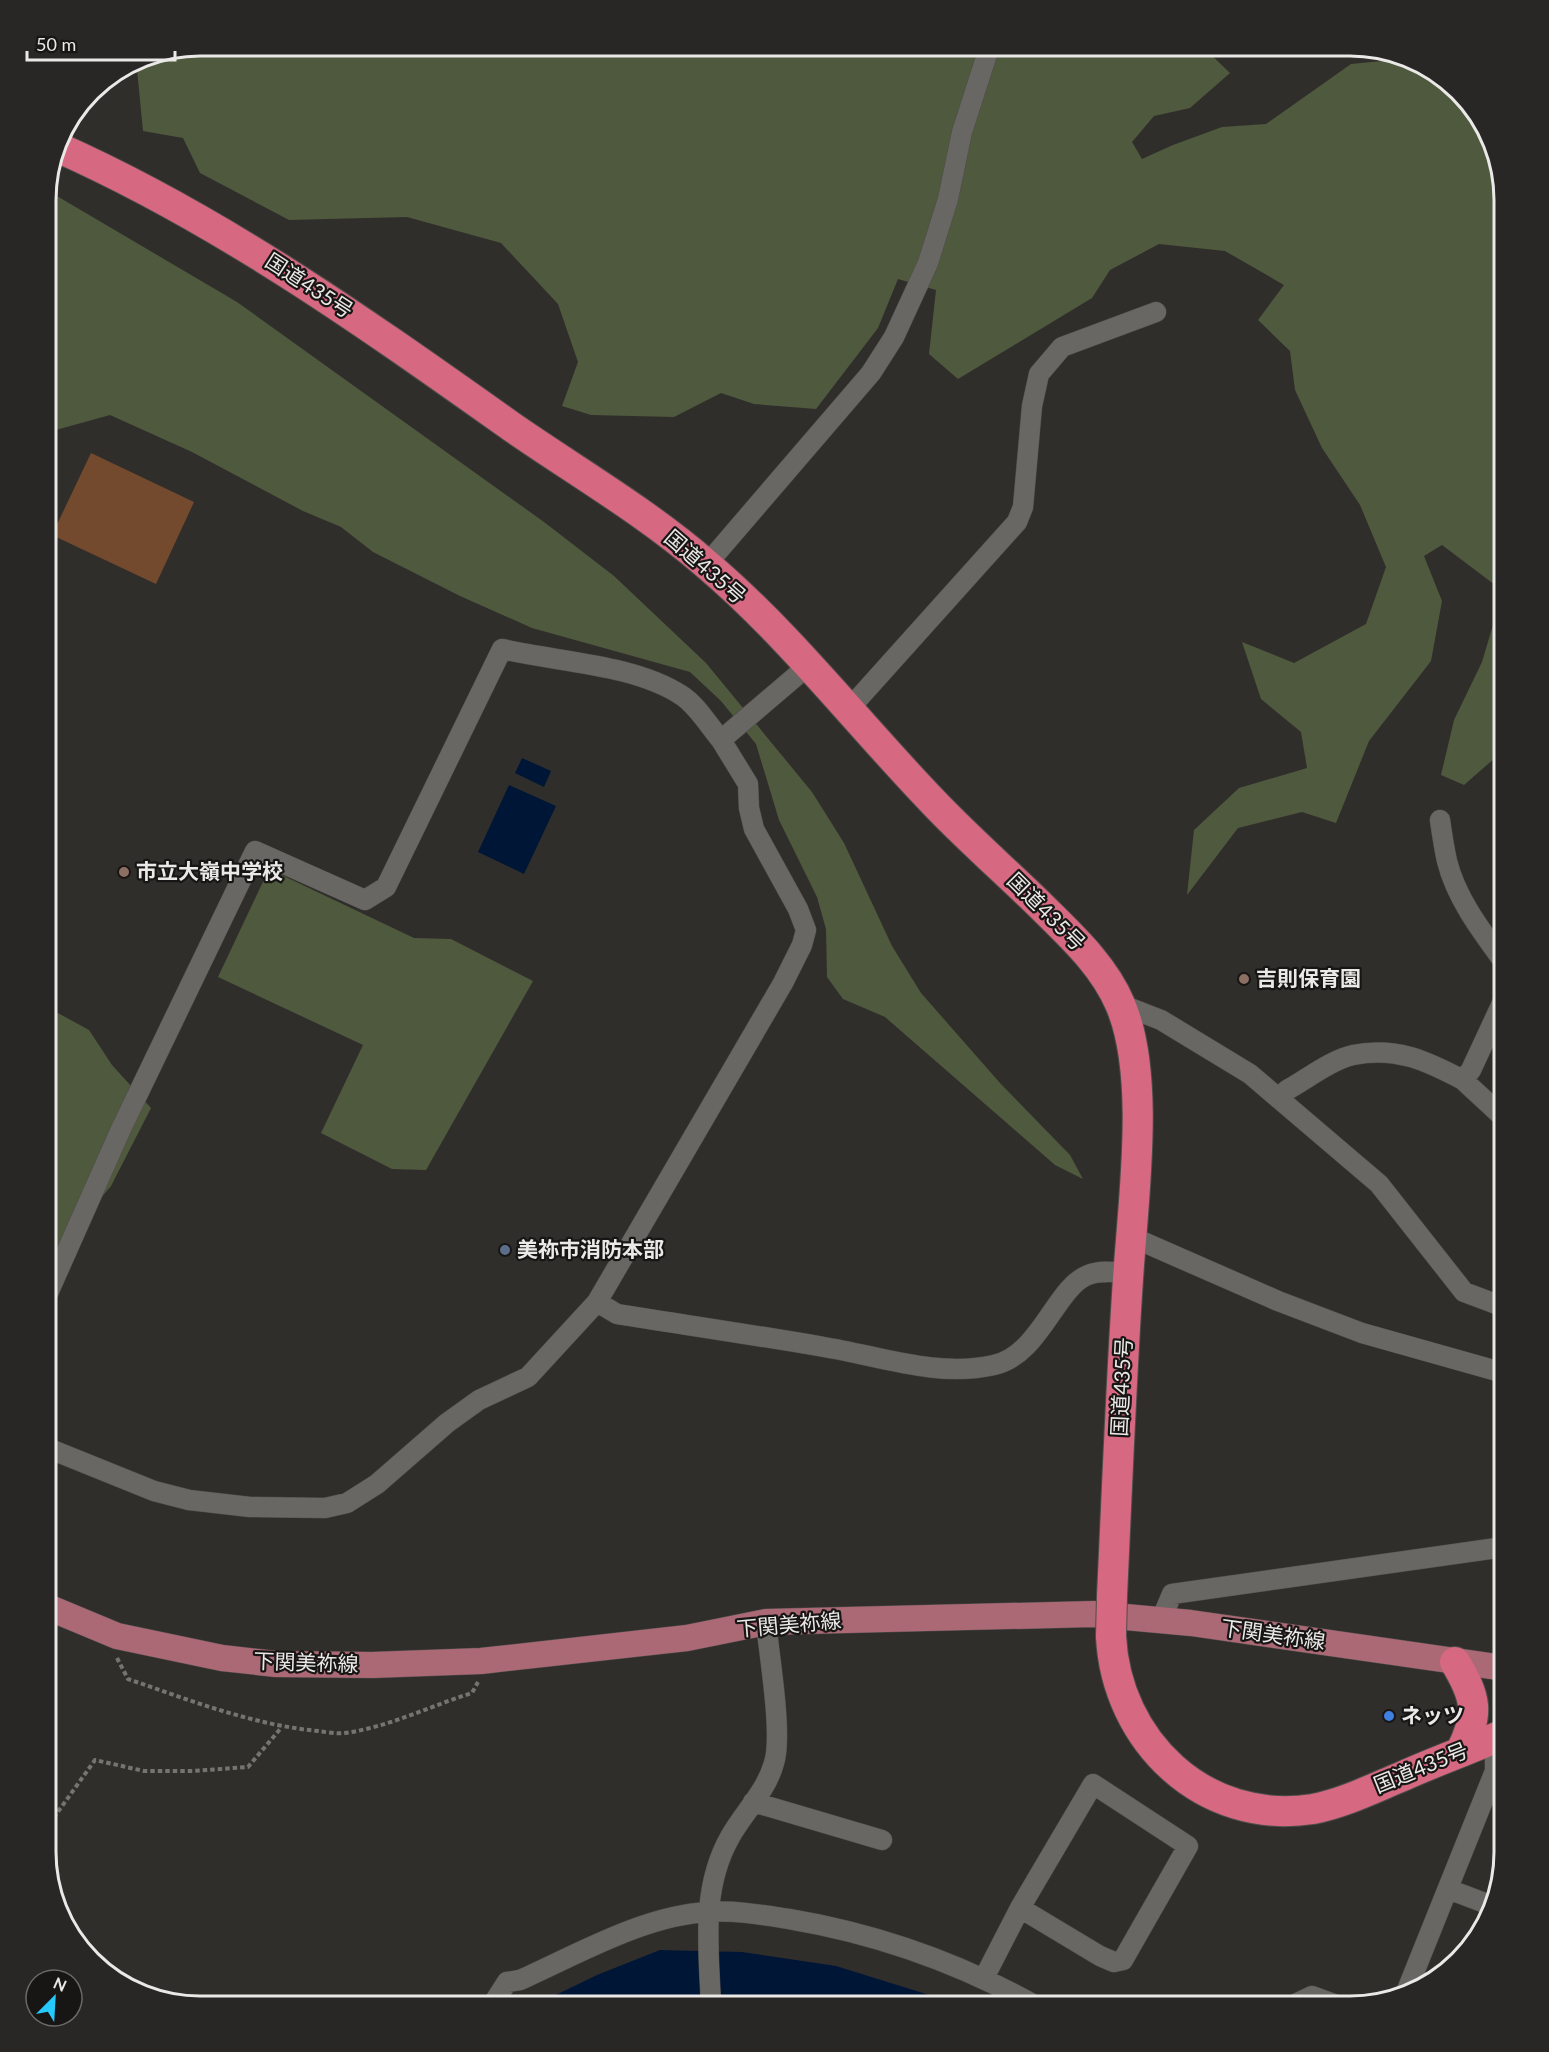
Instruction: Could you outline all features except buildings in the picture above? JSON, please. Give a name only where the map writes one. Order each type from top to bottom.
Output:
[{"type":"highway","name":"国道435号","points":[[64,150],[111,172],[219,229],[328,297],[526,436],[626,502],[707,564],[809,665],[938,807],[1078,943],[1102,972],[1120,1004],[1133,1047],[1137,1091],[1132,1237],[1128,1273],[1111,1636],[1113,1665],[1121,1695],[1147,1739],[1178,1773],[1206,1791],[1234,1803],[1265,1809],[1313,1809],[1343,1801],[1484,1742]]},
{"type":"highway","points":[[1455,1662],[1471,1689],[1474,1707],[1472,1729],[1484,1742]]},
{"type":"main road","name":"下関美祢線","points":[[56,1611],[117,1636],[222,1658],[276,1664],[360,1665],[481,1661],[687,1638],[766,1622],[1093,1614],[1161,1620],[1494,1667]]},
{"type":"street","points":[[707,564],[871,373],[894,337],[928,263],[948,199],[962,132],[986,56]]},
{"type":"street","points":[[849,709],[1017,522],[1023,507],[1032,406],[1039,374],[1062,347],[1156,312]]},
{"type":"street","points":[[56,1276],[122,1129],[255,851],[365,900],[386,887],[502,649],[661,683],[684,696],[721,740],[748,784],[749,808],[754,830],[798,909],[806,930],[802,945],[783,983],[597,1302],[528,1377],[479,1400],[447,1423],[377,1484],[347,1503],[325,1508],[250,1506],[189,1500],[154,1491],[56,1452]]},
{"type":"street","points":[[721,740],[809,665]]},
{"type":"street","points":[[1440,820],[1448,863],[1479,928],[1494,948]]},
{"type":"street","points":[[1120,1004],[1161,1020],[1250,1074],[1379,1184],[1464,1292],[1494,1300]]},
{"type":"street","points":[[1463,1080],[1471,1070],[1494,1021]]},
{"type":"street","points":[[1279,1099],[1287,1090],[1353,1055],[1398,1053],[1421,1058],[1463,1080],[1494,1109]]},
{"type":"street","points":[[1132,1237],[1278,1301],[1362,1333],[1494,1369]]},
{"type":"street","points":[[597,1302],[616,1314],[824,1347],[933,1368],[965,1369],[997,1365],[1020,1352],[1037,1335],[1072,1288],[1086,1275],[1103,1271],[1128,1273]]},
{"type":"street","points":[[1161,1620],[1172,1594],[1494,1548]]},
{"type":"street","points":[[711,1996],[708,1920],[713,1874],[720,1857],[764,1788],[775,1762],[776,1748],[766,1622]]},
{"type":"street","points":[[1484,1742],[1494,1756]]},
{"type":"street","points":[[1410,1984],[1494,1774]]},
{"type":"street","points":[[984,1978],[1020,1908],[1093,1784],[1188,1846],[1123,1960],[1114,1962],[1107,1959],[1020,1908]]},
{"type":"street","points":[[753,1802],[882,1840]]},
{"type":"street","points":[[1448,1889],[1484,1903]]},
{"type":"street","points":[[498,1996],[507,1982],[520,1980],[615,1936],[708,1920],[762,1915],[835,1927],[887,1940],[984,1978],[1018,1996]]},
{"type":"path","points":[[117,1636],[117,1658],[128,1679],[281,1728],[344,1733],[408,1717],[440,1703],[472,1694],[481,1678],[481,1661]]},
{"type":"path","points":[[56,1815],[95,1760],[144,1771],[248,1767],[281,1728]]},
{"type":"green space","points":[[1212,56],[1230,73],[1190,108],[1154,116],[1132,142],[1142,159],[1222,127],[1266,124],[1351,64],[1387,61],[1396,63],[1422,75],[1458,104],[1479,136],[1491,171],[1494,199],[1494,584],[1442,545],[1424,556],[1442,601],[1431,661],[1369,741],[1336,823],[1302,812],[1238,828],[1187,895],[1194,830],[1239,788],[1307,768],[1301,732],[1261,699],[1242,642],[1294,663],[1366,624],[1386,567],[1360,505],[1322,448],[1295,390],[1290,351],[1258,320],[1284,285],[1225,251],[1159,244],[1110,270],[1092,298],[958,379],[929,354],[936,290],[898,279],[878,328],[816,409],[754,404],[721,393],[674,417],[591,415],[562,406],[578,362],[558,304],[501,243],[407,217],[289,220],[200,173],[183,138],[143,131],[137,69],[153,63],[181,57]]},
{"type":"green space","points":[[56,195],[237,302],[544,522],[614,576],[706,663],[812,792],[844,843],[892,946],[921,993],[1000,1083],[1070,1155],[1083,1179],[1055,1165],[885,1017],[843,999],[827,977],[826,929],[817,897],[779,820],[756,744],[721,701],[690,672],[532,628],[460,596],[373,552],[341,527],[303,511],[192,452],[110,415],[56,430]]},
{"type":"green space","points":[[1494,621],[1494,759],[1464,785],[1441,775],[1454,720],[1482,662]]},
{"type":"green space","points":[[269,869],[414,938],[451,939],[533,981],[426,1170],[392,1169],[321,1133],[363,1045],[218,977]]},
{"type":"green space","points":[[56,1012],[89,1030],[112,1065],[151,1108],[111,1186],[56,1251]]},
{"type":"water","points":[[522,758],[551,771],[544,787],[515,773]]},
{"type":"water","points":[[509,785],[556,806],[524,874],[478,852]]},
{"type":"water","points":[[660,1950],[742,1952],[836,1966],[933,1996],[554,1996],[597,1975]]},
{"type":"place","name":"市立大嶺中学校","points":[[124,872]]},
{"type":"place","name":"吉則保育園","points":[[1244,979]]},
{"type":"place","name":"美祢市消防本部","points":[[505,1250]]},
{"type":"place","name":"ネッツ","points":[[1389,1716]]}]
